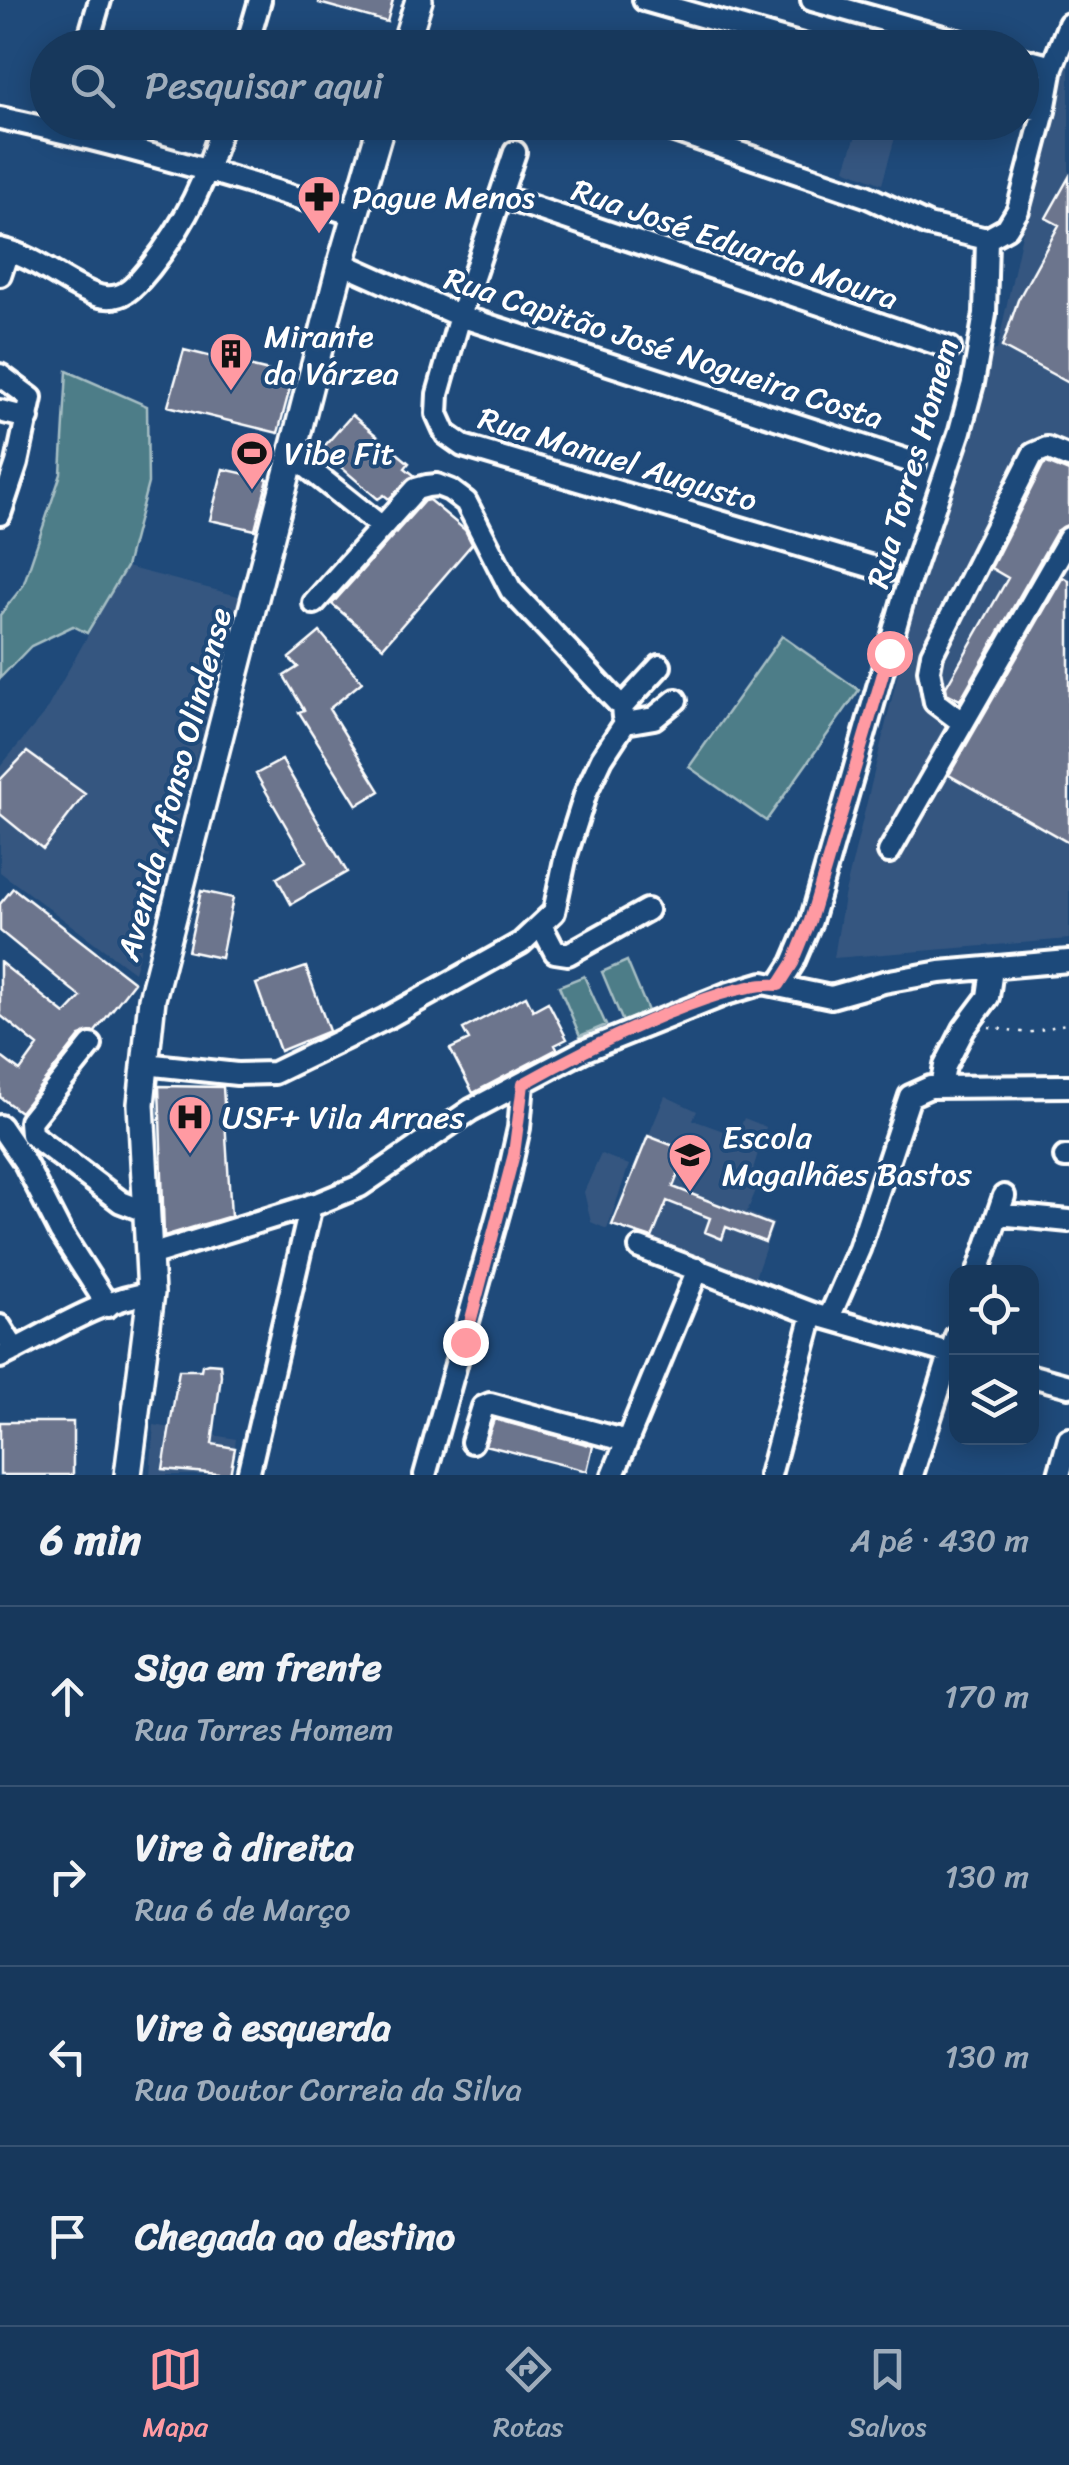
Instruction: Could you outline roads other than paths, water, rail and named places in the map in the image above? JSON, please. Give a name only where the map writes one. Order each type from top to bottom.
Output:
[{"type":"main road","points":[[410,30],[419,0]]},
{"type":"main road","name":"Avenida Afonso Olindense","points":[[128,1475],[151,1293],[141,1104],[152,999],[377,140]]},
{"type":"street","points":[[91,30],[100,0]]},
{"type":"street","points":[[251,30],[260,0]]},
{"type":"street","points":[[644,0],[726,30]]},
{"type":"street","points":[[812,0],[918,30]]},
{"type":"street","points":[[1039,131],[1052,67],[1069,24]]},
{"type":"street","points":[[1039,63],[1052,67]]},
{"type":"street","points":[[1039,110],[1044,112]]},
{"type":"street","points":[[0,118],[30,122]]},
{"type":"street","points":[[107,140],[355,215]]},
{"type":"street","points":[[0,275],[4,250],[28,258],[98,296],[114,296],[135,287],[174,239],[208,170],[217,140]]},
{"type":"street","points":[[707,140],[866,196],[928,225],[986,239],[1007,228],[1018,210],[1037,140]]},
{"type":"street","points":[[720,144],[721,140]]},
{"type":"street","name":"Rua Manuel Augusto","points":[[515,152],[438,394],[436,414],[446,434],[463,446],[886,571]]},
{"type":"street","name":"Rua José Eduardo Moura","points":[[500,196],[950,348]]},
{"type":"street","name":"Rua Torres Homem","points":[[779,985],[793,963],[810,921],[916,558],[960,431],[985,314],[986,239]]},
{"type":"street","name":"Rua Capitão José Nogueira Costa","points":[[342,262],[460,316],[915,463]]},
{"type":"street","points":[[0,375],[31,398],[28,418],[8,461],[0,513]]},
{"type":"street","points":[[0,411],[28,418]]},
{"type":"street","points":[[963,723],[936,702],[928,670],[932,654],[1033,454],[1046,448],[1069,457]]},
{"type":"street","points":[[294,456],[382,527]]},
{"type":"street","points":[[314,603],[416,490],[437,485],[466,502],[512,590],[623,716],[654,718],[676,700]]},
{"type":"street","points":[[889,852],[1069,538]]},
{"type":"street","points":[[145,1064],[237,1074],[274,1073],[402,1009],[520,944],[542,927],[560,897],[566,855],[586,792],[623,716],[660,666]]},
{"type":"street","points":[[542,927],[555,952],[568,954],[647,910]]},
{"type":"street","points":[[150,1255],[310,1206],[360,1186],[471,1110],[582,1050],[750,986],[779,985],[831,998],[884,982],[940,972],[1069,961]]},
{"type":"street","points":[[770,1475],[821,1316],[860,1249],[906,1102],[931,1087],[945,1066],[988,997],[992,969]]},
{"type":"street","points":[[91,1045],[30,1121],[31,1134],[121,1202],[147,1212]]},
{"type":"street","points":[[426,1475],[507,1182],[519,1128],[523,1084]]},
{"type":"street","points":[[931,1087],[1069,1086]]},
{"type":"street","points":[[0,1126],[24,1161],[60,1232],[108,1306]]},
{"type":"street","points":[[980,1265],[1001,1205],[1069,1221]]},
{"type":"street","points":[[248,1475],[310,1206]]},
{"type":"street","points":[[640,1248],[821,1316],[949,1347]]},
{"type":"street","points":[[613,1475],[698,1269]]},
{"type":"street","points":[[0,1326],[7,1353],[130,1296],[151,1293]]},
{"type":"street","points":[[912,1475],[952,1355]]},
{"type":"street","points":[[1039,1378],[1069,1386]]},
{"type":"street","points":[[472,1442],[483,1407],[490,1404],[627,1441]]},
{"type":"street","points":[[1059,1475],[1069,1439]]},
{"type":"place","name":"Pague Menos","points":[[319,235]]},
{"type":"place","name":"Mirante da Várzea","points":[[231,392]]},
{"type":"place","name":"Vibe Fit","points":[[252,491]]},
{"type":"place","name":"USF+ Vila Arraes","points":[[190,1155]]},
{"type":"place","name":"Escola Magalhães Bastos","points":[[690,1193]]}]
